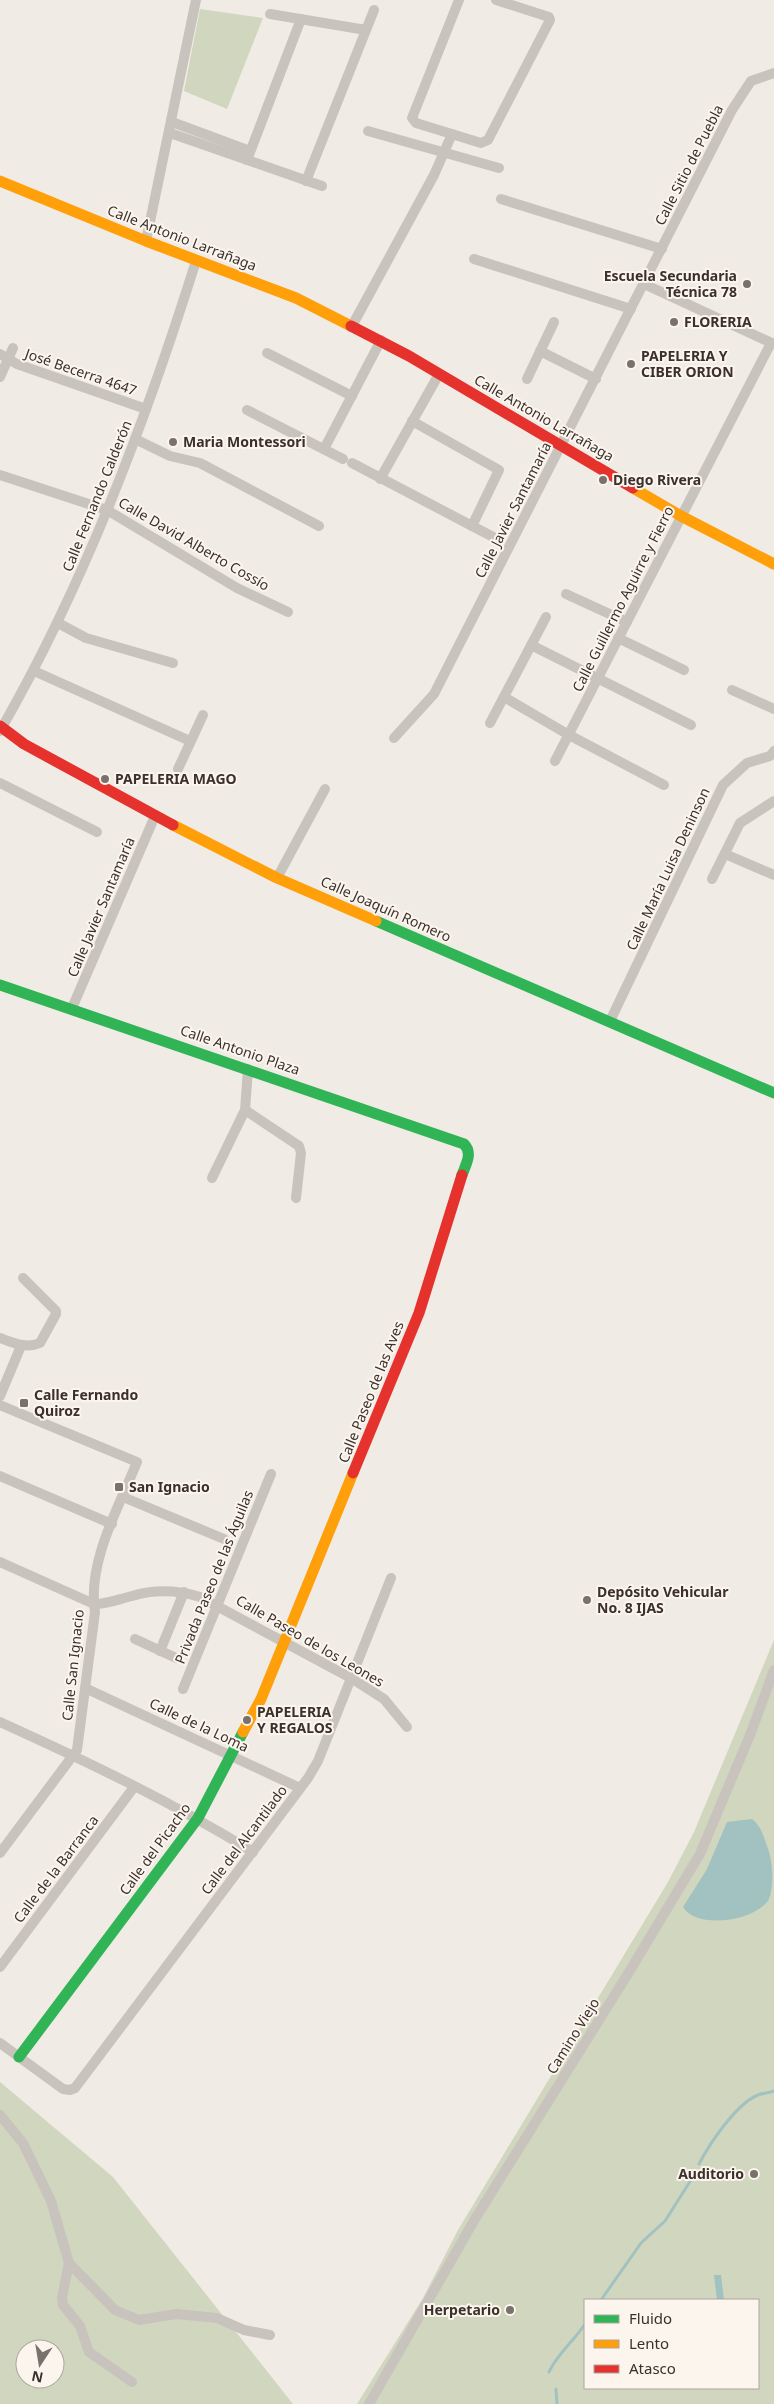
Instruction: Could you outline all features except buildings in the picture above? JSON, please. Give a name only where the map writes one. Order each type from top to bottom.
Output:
[{"type":"street","points":[[146,241],[170,133],[196,0]]},
{"type":"street","points":[[459,0],[412,118],[416,123],[480,143],[488,140],[549,23],[549,17],[496,0]]},
{"type":"street","points":[[306,181],[374,10]]},
{"type":"street","points":[[270,14],[366,30]]},
{"type":"street","points":[[249,155],[301,19]]},
{"type":"street","name":"Calle Sitio de Puebla","points":[[644,284],[744,90],[751,81],[774,73]]},
{"type":"street","points":[[172,122],[306,181],[322,186]]},
{"type":"street","points":[[368,131],[500,168]]},
{"type":"street","points":[[170,133],[249,155]]},
{"type":"street","points":[[352,326],[444,153],[452,134]]},
{"type":"street","name":"Calle Antonio Larrañaga","points":[[0,181],[196,261],[296,298],[381,340],[681,516],[774,564]]},
{"type":"street","points":[[501,199],[662,249]]},
{"type":"street","points":[[474,259],[631,309]]},
{"type":"street","name":"Calle Fernando Calderón","points":[[1,729],[58,624],[107,510],[169,347],[196,261]]},
{"type":"street","points":[[644,284],[772,344]]},
{"type":"street","name":"Calle Javier Santamaría","points":[[394,738],[434,694],[644,284]]},
{"type":"street","points":[[527,379],[554,322]]},
{"type":"street","points":[[324,449],[381,340]]},
{"type":"street","name":"Calle Guillermo Aguirre y Fierro","points":[[555,761],[772,344]]},
{"type":"street","points":[[0,377],[4,356],[13,348]]},
{"type":"street","points":[[540,352],[596,379]]},
{"type":"street","points":[[267,353],[352,396]]},
{"type":"street","name":"José Becerra 4647","points":[[4,356],[17,364],[146,409]]},
{"type":"street","points":[[380,479],[438,374]]},
{"type":"street","points":[[247,410],[497,539]]},
{"type":"street","points":[[412,421],[499,470],[472,526]]},
{"type":"street","points":[[134,439],[170,456],[200,463],[319,526]]},
{"type":"street","name":"Calle David Alberto Cossío","points":[[0,475],[107,510],[236,588],[288,612]]},
{"type":"street","points":[[566,594],[627,622]]},
{"type":"street","points":[[490,723],[546,618]]},
{"type":"street","points":[[58,624],[86,638],[174,663]]},
{"type":"street","points":[[618,638],[684,670]]},
{"type":"street","points":[[531,645],[692,725]]},
{"type":"street","points":[[34,671],[190,741]]},
{"type":"street","points":[[732,690],[774,709]]},
{"type":"street","points":[[504,697],[569,735],[664,785]]},
{"type":"street","points":[[178,769],[203,715]]},
{"type":"street","name":"Calle Joaquín Romero","points":[[1,729],[24,744],[155,816],[277,878],[774,1093]]},
{"type":"street","name":"Calle María Luisa Deninson","points":[[610,1021],[723,785],[747,763],[770,756],[774,751]]},
{"type":"street","points":[[0,783],[97,832]]},
{"type":"street","points":[[277,878],[325,789]]},
{"type":"street","points":[[712,879],[740,823],[769,809],[774,801]]},
{"type":"street","name":"Calle Javier Santamaría","points":[[72,1008],[155,816]]},
{"type":"street","points":[[725,854],[774,875]]},
{"type":"street","name":"Calle Antonio Plaza","points":[[0,985],[72,1008],[464,1144],[468,1148]]},
{"type":"street","points":[[212,1178],[245,1110],[248,1069]]},
{"type":"street","points":[[245,1110],[299,1146],[301,1153],[296,1198]]},
{"type":"street","name":"Calle Paseo de las Aves","points":[[285,1642],[419,1313],[469,1154],[468,1148]]},
{"type":"street","points":[[0,1338],[21,1346],[33,1346],[40,1343],[56,1312],[24,1278]]},
{"type":"street","points":[[0,1396],[21,1346]]},
{"type":"street","name":"Calle San Ignacio","points":[[0,1405],[137,1462],[96,1566],[93,1589],[95,1612],[77,1750],[0,1853]]},
{"type":"street","name":"Privada Paseo de las Águilas","points":[[183,1689],[271,1474]]},
{"type":"street","points":[[0,1476],[112,1524]]},
{"type":"street","points":[[123,1497],[224,1539]]},
{"type":"street","points":[[0,1562],[94,1604],[103,1604],[145,1592],[184,1592],[160,1651]]},
{"type":"street","name":"Calle del Alcantilado","points":[[19,2057],[63,2089],[70,2090],[75,2088],[253,1852],[318,1761],[391,1578]]},
{"type":"street","name":"Calle Paseo de los Leones","points":[[184,1592],[217,1605],[351,1678],[384,1699],[408,1727]]},
{"type":"street","points":[[135,1639],[176,1658]]},
{"type":"street","name":"Calle del Picacho","points":[[19,2057],[198,1818],[261,1700],[285,1642]]},
{"type":"street","name":"Camino Viejo","points":[[369,2404],[475,2219],[626,1977],[700,1854],[750,1735],[774,1670]]},
{"type":"street","name":"Calle de la Loma","points":[[86,1688],[300,1788]]},
{"type":"street","points":[[0,1722],[73,1755],[198,1818],[253,1852]]},
{"type":"street","name":"Calle de la Barranca","points":[[0,1967],[134,1787]]},
{"type":"street","points":[[0,2043],[19,2057]]},
{"type":"street","points":[[0,2115],[23,2143],[37,2169],[50,2201],[69,2263],[115,2310],[139,2320],[176,2314],[217,2318],[244,2330],[270,2335]]},
{"type":"street","points":[[69,2263],[62,2297],[63,2305],[80,2326],[89,2352],[132,2382]]},
{"type":"green space","points":[[200,9],[263,18],[227,109],[184,91]]},
{"type":"green space","points":[[774,1640],[774,2404],[357,2404],[423,2298],[458,2230],[668,1882],[694,1832]]},
{"type":"green space","points":[[0,2082],[113,2177],[293,2404],[0,2404]]},
{"type":"water","points":[[752,1819],[764,1837],[770,1855],[772,1881],[769,1899],[762,1907],[752,1913],[726,1920],[700,1919],[690,1914],[683,1907],[707,1869],[727,1822]]},
{"type":"water","points":[[714,2275],[721,2275],[724,2299],[717,2299]]},
{"type":"waterway","points":[[699,2164],[724,2125],[741,2107],[758,2095],[774,2091]]},
{"type":"waterway","points":[[602,2299],[641,2243],[665,2221],[691,2180]]},
{"type":"waterway","points":[[549,2372],[556,2359],[584,2325]]},
{"type":"waterway","points":[[556,2389],[557,2404]]},
{"type":"traffic: fast","points":[[376,921],[774,1093]]},
{"type":"traffic: fast","points":[[0,985],[464,1144],[467,1147],[468,1155],[462,1175]]},
{"type":"traffic: fast","points":[[19,2057],[198,1818],[243,1732]]},
{"type":"traffic: slow","points":[[0,181],[146,241],[296,298],[351,326]]},
{"type":"traffic: slow","points":[[633,488],[681,516],[774,564]]},
{"type":"traffic: slow","points":[[173,825],[277,878],[376,921]]},
{"type":"traffic: slow","points":[[243,1732],[261,1699],[353,1473]]},
{"type":"traffic: jam","points":[[351,326],[409,356],[633,488]]},
{"type":"traffic: jam","points":[[0,726],[24,744],[173,825]]},
{"type":"traffic: jam","points":[[353,1473],[419,1313],[462,1175]]},
{"type":"place","name":"Escuela Secundaria Técnica 78","points":[[747,284]]},
{"type":"place","name":"FLORERIA","points":[[674,322]]},
{"type":"place","name":"PAPELERIA Y CIBER ORION","points":[[631,364]]},
{"type":"place","name":"Maria Montessori","points":[[173,442]]},
{"type":"place","name":"Diego Rivera","points":[[603,480]]},
{"type":"place","name":"PAPELERIA MAGO","points":[[105,779]]},
{"type":"place","name":"Calle Fernando Quiroz","points":[[24,1403]]},
{"type":"place","name":"San Ignacio","points":[[119,1487]]},
{"type":"place","name":"Depósito Vehicular No. 8 IJAS","points":[[587,1600]]},
{"type":"place","name":"PAPELERIA Y REGALOS","points":[[247,1720]]},
{"type":"place","name":"Auditorio","points":[[754,2174]]},
{"type":"place","name":"Herpetario","points":[[510,2310]]}]
